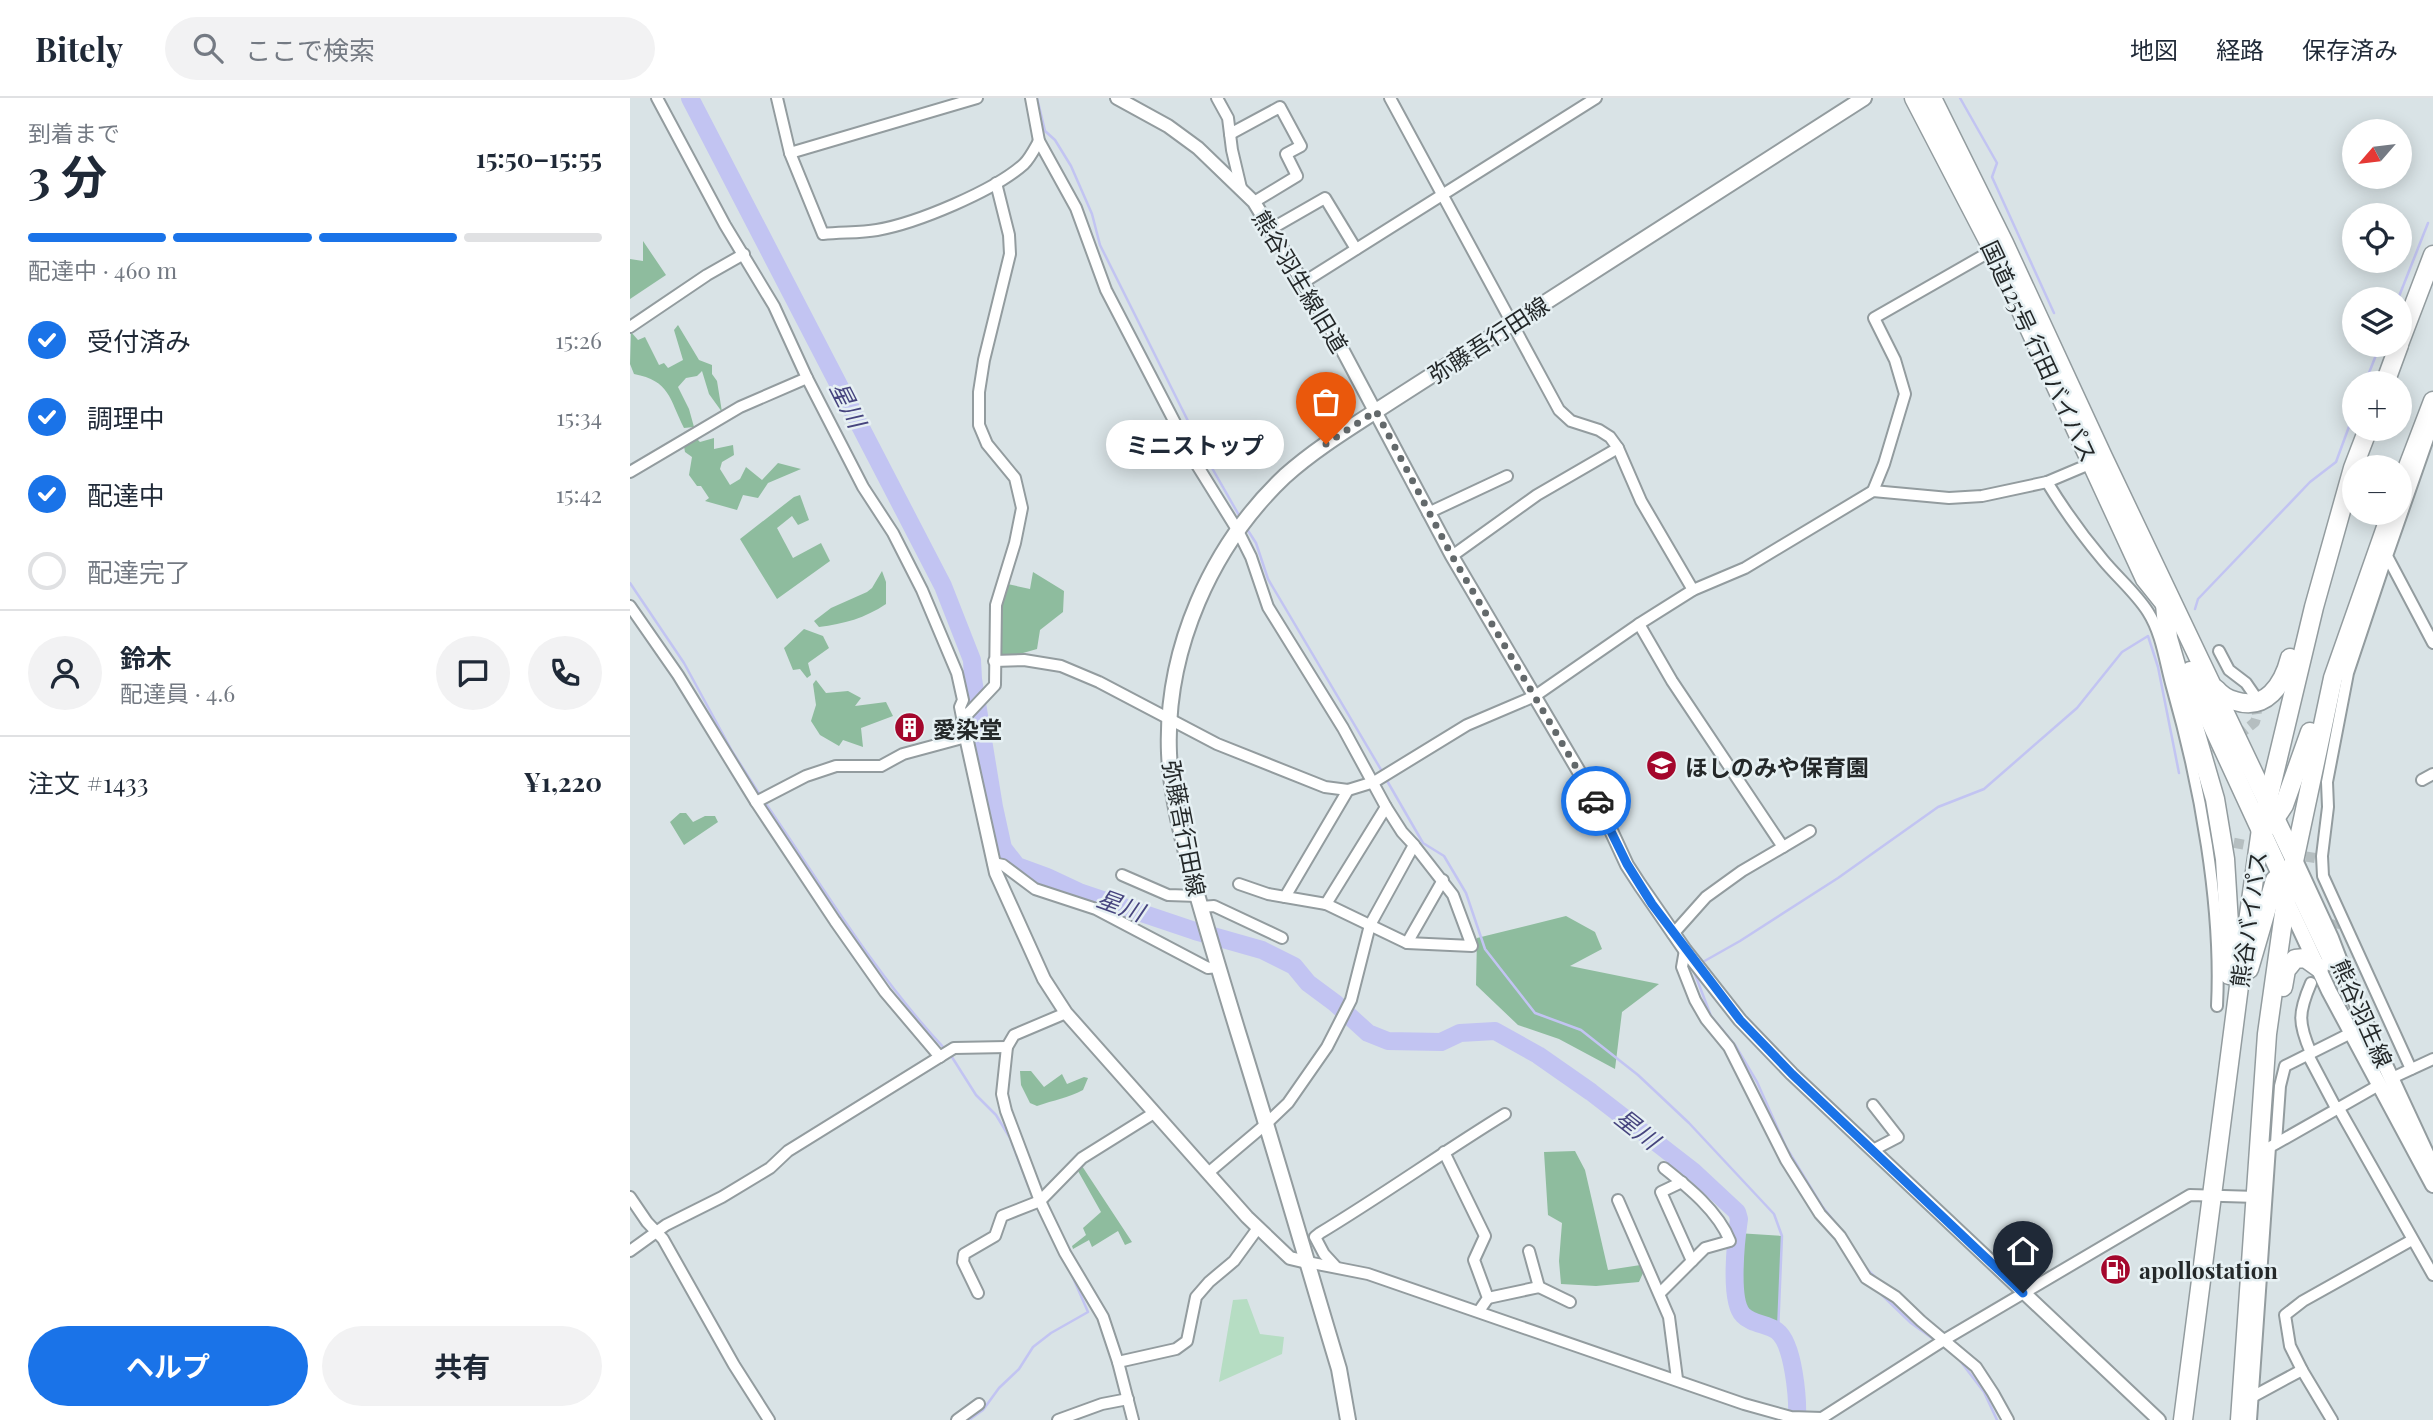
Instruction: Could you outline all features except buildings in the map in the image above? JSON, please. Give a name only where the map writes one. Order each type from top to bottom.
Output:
[{"type":"highway","name":"国道125号 行田バイパス","points":[[1914,98],[1993,250],[2145,579],[2165,604]]},
{"type":"highway","name":"国道125号 行田バイパス","points":[[1932,98],[1969,170],[2209,681],[2277,818],[2293,872],[2286,899]]},
{"type":"highway","points":[[2412,310],[2433,255]]},
{"type":"highway","points":[[2412,456],[2433,401]]},
{"type":"highway","name":"熊谷バイパス","points":[[2183,1420],[2261,830],[2314,607],[2342,507]]},
{"type":"highway","name":"熊谷バイパス","points":[[2293,872],[2333,678],[2387,525]]},
{"type":"highway","name":"国道125号 行田バイパス","points":[[2162,578],[2165,604],[2197,692],[2261,830],[2293,872]]},
{"type":"highway","points":[[2165,604],[2168,638],[2215,799],[2225,859],[2231,956],[2227,996],[2234,1023]]},
{"type":"highway","points":[[2209,681],[2220,694],[2245,704],[2262,701],[2270,696],[2287,671],[2294,644],[2314,607]]},
{"type":"highway","points":[[2261,830],[2277,818],[2299,769],[2318,708],[2333,678]]},
{"type":"highway","points":[[2239,986],[2252,964],[2276,880],[2293,872]]},
{"type":"highway","name":"熊谷バイパス","points":[[2240,1420],[2267,1034],[2286,899]]},
{"type":"highway","points":[[2267,1034],[2280,1009],[2286,970],[2290,963],[2295,959],[2305,958],[2315,976]]},
{"type":"highway","points":[[2227,1420],[2245,1345]]},
{"type":"main road","name":"弥藤吾行田線","points":[[1348,1420],[1339,1369],[1200,905],[1172,785],[1170,719],[1179,657],[1202,591],[1238,531],[1286,476],[1340,434],[1864,98]]},
{"type":"main road","points":[[2293,872],[2339,980],[2361,1051]]},
{"type":"main road","name":"熊谷羽生線","points":[[2293,872],[2331,938],[2385,1082],[2433,1185]]},
{"type":"main road","name":"熊谷羽生線","points":[[2286,899],[2315,976],[2361,1051],[2385,1082],[2433,1168]]},
{"type":"street","points":[[657,98],[725,225],[774,306],[807,378],[863,487],[892,533],[922,590],[957,673],[963,700],[960,707],[993,863],[1044,979],[1066,1013],[1154,1113],[1258,1228],[1290,1258],[1368,1274],[1744,1404],[1791,1417],[1819,1419],[1944,1340],[2190,1195],[2257,1197]]},
{"type":"street","points":[[777,98],[790,153],[823,233],[876,230],[922,218],[996,183],[1025,163],[1039,141]]},
{"type":"street","points":[[790,153],[977,98]]},
{"type":"street","points":[[1031,98],[1039,141],[1076,208],[1106,290],[1198,464],[1238,531],[1269,607],[1374,782],[1386,807],[1402,832],[1453,895],[1472,946],[1407,943],[1326,904],[1268,894],[1239,884]]},
{"type":"street","name":"熊谷羽生線旧道","points":[[1117,98],[1168,126],[1198,149],[1254,202],[1304,282],[1452,556],[1601,809],[1627,864],[1673,934],[1740,1020],[1872,1150],[2159,1420]]},
{"type":"street","points":[[1217,98],[1228,118],[1241,188]]},
{"type":"street","points":[[1390,98],[1559,410],[1571,421],[1599,430],[1610,437],[1618,448],[1641,501],[1693,590]]},
{"type":"street","points":[[1304,282],[1441,196],[1579,103],[1596,98]]},
{"type":"street","points":[[1230,134],[1280,107],[1301,146],[1286,154],[1297,176],[1254,202]]},
{"type":"street","points":[[963,720],[995,685],[996,605],[1015,543],[1022,508],[1015,478],[987,444],[979,425],[979,392],[984,360],[1010,253],[1009,235],[996,183]]},
{"type":"street","points":[[1270,229],[1325,198],[1356,249]]},
{"type":"street","points":[[1873,491],[1905,394],[1895,360],[1874,318],[1993,250]]},
{"type":"street","points":[[1010,253],[1023,252]]},
{"type":"street","points":[[630,327],[707,275],[744,254]]},
{"type":"street","points":[[630,472],[740,407],[807,378]]},
{"type":"street","points":[[2411,1069],[2387,1015],[2370,993],[2317,878],[2315,858],[2348,673],[2433,424]]},
{"type":"street","points":[[1452,556],[1537,495],[1618,448]]},
{"type":"street","points":[[994,661],[1024,660],[1060,666],[1099,682],[1217,744],[1325,787],[1348,790],[1374,782],[1467,725],[1535,696],[1693,590],[1745,568],[1873,491],[1949,498],[1982,496],[2047,482],[2092,463]]},
{"type":"street","points":[[1428,513],[1507,476]]},
{"type":"street","points":[[2047,482],[2069,518],[2147,611],[2159,634],[2194,773],[2214,908],[2219,972],[2217,1006]]},
{"type":"street","points":[[2387,556],[2433,643]]},
{"type":"street","points":[[630,606],[678,675],[756,802],[878,982],[940,1057]]},
{"type":"street","points":[[1639,624],[1672,681],[1783,847]]},
{"type":"street","points":[[2219,651],[2229,670],[2246,683],[2255,696]]},
{"type":"street","points":[[756,802],[806,775],[836,766],[881,766],[902,754],[966,737]]},
{"type":"street","points":[[2422,780],[2433,774]]},
{"type":"street","points":[[1285,897],[1348,790]]},
{"type":"street","points":[[1326,904],[1386,807]]},
{"type":"street","points":[[1673,934],[1706,897],[1742,871],[1810,831]]},
{"type":"street","points":[[1208,1172],[1288,1103],[1327,1046],[1351,1000],[1370,925],[1414,845]]},
{"type":"street","points":[[993,863],[1003,864],[1035,889],[1096,909],[1208,968],[1218,964]]},
{"type":"street","points":[[1122,874],[1168,894],[1200,905],[1214,906],[1282,938]]},
{"type":"street","points":[[1407,943],[1443,880]]},
{"type":"street","points":[[1693,960],[1682,967],[1695,1000],[1706,1019],[1729,1047],[1786,1160],[1821,1214],[1840,1236],[1866,1278],[1896,1297],[1976,1367],[2008,1420]]},
{"type":"street","points":[[2315,976],[2302,1003],[2300,1018],[2310,1054],[2337,1107],[2433,1275]]},
{"type":"street","points":[[1066,1013],[1014,1034],[1007,1047],[1003,1094],[1006,1111],[1040,1201],[1065,1253],[1103,1317],[1133,1420]]},
{"type":"street","points":[[2276,1143],[2280,1087],[2285,1066],[2351,1033]]},
{"type":"street","points":[[630,1251],[666,1225],[722,1197],[770,1168],[788,1151],[954,1048],[1007,1047]]},
{"type":"street","points":[[2251,1420],[2270,1147],[2337,1107],[2433,1059]]},
{"type":"street","points":[[1872,1150],[1898,1137],[1873,1105]]},
{"type":"street","points":[[978,1293],[963,1262],[964,1254],[995,1236],[1002,1216],[1040,1201],[1082,1158],[1154,1113]]},
{"type":"street","points":[[1335,1266],[1324,1254],[1315,1237],[1505,1114]]},
{"type":"street","points":[[1444,1152],[1485,1236],[1474,1260],[1488,1298]]},
{"type":"street","points":[[1660,1293],[1705,1248],[1730,1241],[1725,1229],[1682,1182],[1664,1168]]},
{"type":"street","points":[[1682,1182],[1661,1192],[1692,1261]]},
{"type":"street","points":[[630,1196],[663,1239],[734,1365],[769,1420]]},
{"type":"street","points":[[1618,1200],[1669,1317],[1677,1379]]},
{"type":"street","points":[[1118,1362],[1176,1349],[1187,1341],[1196,1297],[1234,1261],[1258,1228]]},
{"type":"street","points":[[2332,1420],[2290,1346],[2285,1315],[2303,1301],[2412,1240]]},
{"type":"street","points":[[1529,1251],[1539,1287]]},
{"type":"street","points":[[1479,1311],[1488,1298],[1539,1287],[1570,1302]]},
{"type":"street","points":[[2252,1397],[2302,1370]]},
{"type":"street","points":[[1058,1420],[1101,1404],[1128,1399]]},
{"type":"street","points":[[957,1420],[973,1406],[975,1420]]},
{"type":"green space","points":[[643,241],[666,275],[630,299],[630,259],[643,261]]},
{"type":"green space","points":[[678,325],[699,360],[712,365],[722,412],[709,394],[702,371],[697,376],[686,378],[678,387],[694,427],[684,428],[662,386],[634,374],[630,364],[631,332],[638,340],[645,337],[659,365],[664,363],[668,368],[683,360],[674,330]]},
{"type":"green space","points":[[682,435],[693,435],[700,442],[714,438],[714,449],[733,445],[734,455],[722,462],[720,469],[730,485],[740,479],[746,467],[762,480],[778,463],[801,469],[768,483],[758,498],[743,495],[737,510],[705,501],[709,498],[689,475],[692,457],[685,452]]},
{"type":"green space","points":[[800,495],[809,520],[798,525],[792,516],[777,528],[793,558],[821,543],[830,561],[777,599],[740,539]]},
{"type":"green space","points":[[882,571],[886,582],[886,604],[846,622],[819,627],[814,621],[831,608],[867,592]]},
{"type":"green space","points":[[1033,572],[1064,591],[1063,612],[1040,630],[1037,649],[998,660],[995,639],[1003,583],[1030,589]]},
{"type":"green space","points":[[804,629],[823,636],[829,648],[808,663],[811,675],[807,678],[800,669],[793,670],[784,648]]},
{"type":"green space","points":[[816,680],[826,693],[848,691],[861,698],[855,706],[886,702],[893,716],[861,728],[863,747],[843,740],[839,746],[820,735],[811,721],[816,705],[813,684]]},
{"type":"green space","points":[[680,813],[686,813],[693,822],[705,816],[715,816],[718,822],[684,845],[670,822]]},
{"type":"green space","points":[[1566,916],[1595,932],[1602,949],[1570,966],[1659,984],[1622,1012],[1615,1069],[1559,1039],[1518,1025],[1476,985],[1477,938]]},
{"type":"green space","points":[[1020,1071],[1031,1071],[1044,1087],[1062,1074],[1067,1084],[1088,1078],[1083,1090],[1037,1106],[1030,1103],[1021,1085]]},
{"type":"green space","points":[[1575,1151],[1585,1170],[1608,1270],[1647,1264],[1639,1282],[1596,1286],[1561,1284],[1559,1261],[1562,1223],[1548,1215],[1544,1152]]},
{"type":"green space","points":[[1082,1166],[1132,1242],[1125,1245],[1118,1231],[1092,1247],[1089,1240],[1073,1249],[1072,1246],[1086,1235],[1083,1228],[1101,1212],[1078,1171]]},
{"type":"green space","points":[[1737,1233],[1782,1236],[1778,1332],[1743,1316],[1736,1302]]},
{"type":"green space","points":[[1247,1299],[1260,1334],[1284,1337],[1282,1354],[1219,1382],[1233,1300]]},
{"type":"waterway","name":"星川","points":[[690,98],[943,586],[972,660],[994,807],[1003,848],[1017,866],[1079,892],[1195,931],[1262,950],[1294,966],[1308,983],[1368,1033],[1388,1041],[1441,1042],[1460,1033],[1495,1031],[1538,1055],[1591,1092],[1693,1171],[1737,1212],[1739,1219],[1735,1284],[1739,1308],[1746,1318],[1777,1331],[1783,1338],[1794,1373],[1797,1420]]},
{"type":"waterway","points":[[1037,98],[1045,131],[1055,140],[1071,166],[1092,214],[1100,245],[1208,461],[1240,517]]},
{"type":"waterway","points":[[1960,98],[1997,163],[1992,177],[2054,313]]},
{"type":"waterway","points":[[2403,287],[2428,223]]},
{"type":"waterway","points":[[2370,371],[2375,357]]},
{"type":"waterway","points":[[2195,609],[2198,599],[2310,482],[2336,462],[2344,441]]},
{"type":"waterway","points":[[1247,529],[1256,543],[1268,579],[1383,773]]},
{"type":"waterway","points":[[630,583],[684,663],[732,751],[760,795]]},
{"type":"waterway","points":[[1701,963],[1838,878],[1938,807],[1984,789],[2077,708],[2122,652],[2148,636],[2158,667],[2179,773]]},
{"type":"waterway","points":[[1386,779],[1423,843],[1444,856],[1466,893],[1485,949],[1535,1013],[1581,1030],[1638,1075],[1689,1123],[1774,1214],[1782,1236],[1778,1332]]},
{"type":"waterway","points":[[764,801],[872,960],[945,1049]]},
{"type":"waterway","points":[[1693,969],[1711,1016],[1735,1045],[1757,1082],[1786,1147],[1822,1206],[1840,1229]]},
{"type":"waterway","points":[[950,1054],[976,1095],[996,1115],[1010,1138],[1028,1185]]},
{"type":"waterway","points":[[1865,1267],[1875,1277]]},
{"type":"waterway","points":[[969,1420],[983,1410],[999,1388],[1019,1369],[1033,1347],[1051,1333],[1088,1312],[1071,1273]]},
{"type":"waterway","points":[[1884,1293],[1882,1295],[1911,1323],[1936,1341]]},
{"type":"waterway","points":[[1941,1345],[1953,1354]]},
{"type":"waterway","points":[[1958,1358],[1984,1392],[1997,1420]]},
{"type":"tunnel","points":[[2203,764],[2255,722],[2255,697]]},
{"type":"tunnel","points":[[2219,840],[2262,848]]},
{"type":"tunnel","points":[[2291,854],[2315,858]]},
{"type":"tunnel","points":[[2328,941],[2337,921]]},
{"type":"way so far","points":[[1326,444],[1376,411],[1452,556],[1596,801]]},
{"type":"place","name":"ミニストップ","points":[[1326,444]]},
{"type":"place","name":"愛染堂","points":[[910,728]]},
{"type":"place","name":"ほしのみや保育園","points":[[1662,766]]},
{"type":"place","name":"apollostation","points":[[2116,1269]]},
{"type":"route","points":[[1596,801],[1627,864],[1652,904],[1740,1020],[1792,1074],[2023,1293]]}]
